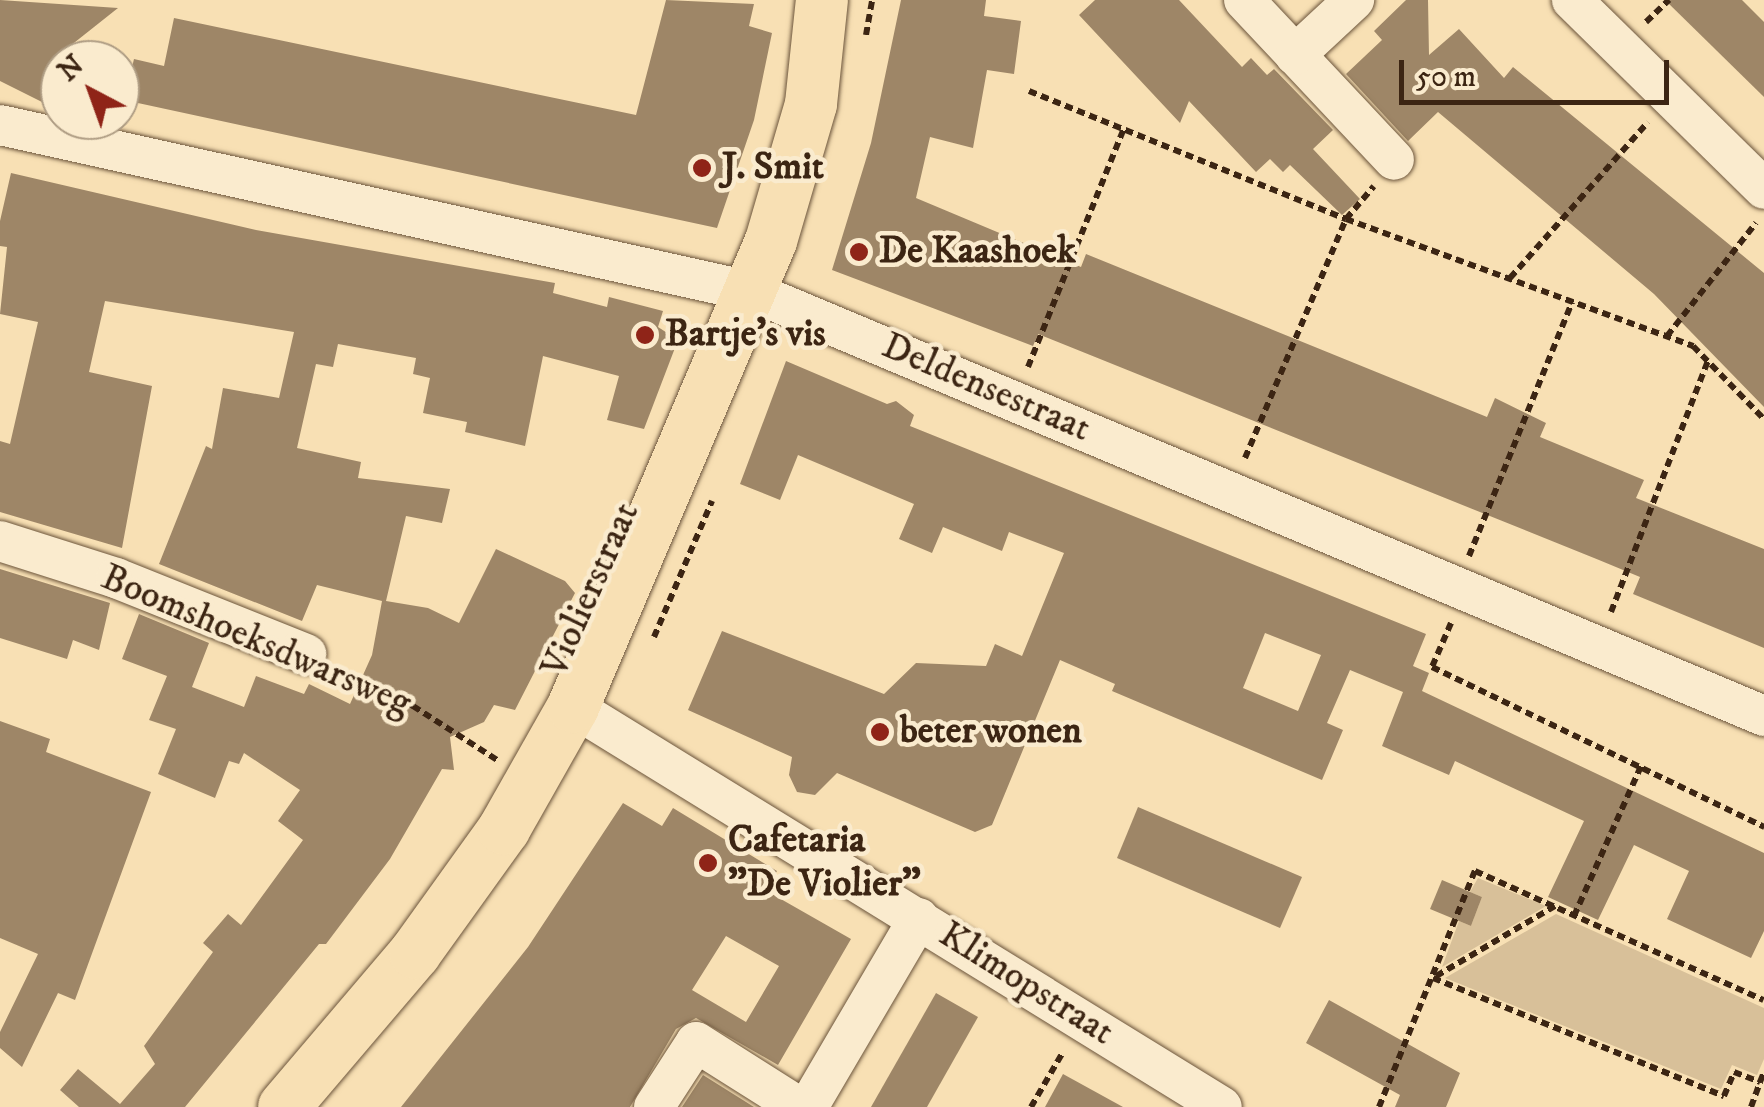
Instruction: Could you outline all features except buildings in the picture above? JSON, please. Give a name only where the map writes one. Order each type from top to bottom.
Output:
[{"type":"main road","name":"Violierstraat","points":[[284,1107],[415,953],[504,828],[573,708],[752,292],[798,158],[819,53],[822,0]]},
{"type":"street","points":[[1244,0],[1394,160]]},
{"type":"street","points":[[1295,55],[1354,0]]},
{"type":"street","points":[[1572,0],[1764,189]]},
{"type":"street","name":"Deldensestraat","points":[[0,125],[752,292],[1764,716]]},
{"type":"street","name":"Boomshoeksdwarsweg","points":[[0,541],[116,578],[306,654]]},
{"type":"street","name":"Klimopstraat","points":[[573,708],[1222,1107]]},
{"type":"street","points":[[808,1107],[919,918]]},
{"type":"street","points":[[654,1107],[696,1042],[798,1107]]},
{"type":"path","points":[[1029,91],[1346,219],[1693,346],[1764,419]]},
{"type":"path","points":[[1510,278],[1670,97]]},
{"type":"path","points":[[1014,400],[1124,128]]},
{"type":"path","points":[[1667,336],[1764,214]]},
{"type":"path","points":[[1231,491],[1346,219]]},
{"type":"path","points":[[1572,302],[1432,668],[1764,827]]},
{"type":"path","points":[[1598,646],[1708,362]]},
{"type":"path","name":"Boomshoeksdwarsweg","points":[[306,654],[414,706],[502,763]]},
{"type":"path","points":[[491,780],[510,750]]},
{"type":"path","points":[[1574,916],[1641,766]]},
{"type":"path","points":[[1378,1107],[1475,871],[1764,1000]]},
{"type":"path","points":[[1433,978],[1556,905]]},
{"type":"path","points":[[1433,978],[1724,1096],[1734,1072],[1760,1082]]},
{"type":"path","points":[[1031,1107],[1082,1018]]},
{"type":"path","points":[[1751,1107],[1764,1072]]},
{"type":"shaded area","points":[[1478,878],[1546,906],[1442,967],[1459,921],[1471,926],[1482,897],[1470,892]]},
{"type":"shaded area","points":[[1556,914],[1764,1008],[1764,1059],[1757,1075],[1732,1065],[1721,1089],[1445,978]]},
{"type":"place","name":"J. Smit","points":[[702,168]]},
{"type":"place","name":"De Kaashoek","points":[[859,252]]},
{"type":"place","name":"Bartje's vis","points":[[645,335]]},
{"type":"place","name":"beter wonen","points":[[880,732]]},
{"type":"place","name":"Cafetaria \"De Violier\"","points":[[708,863]]}]
